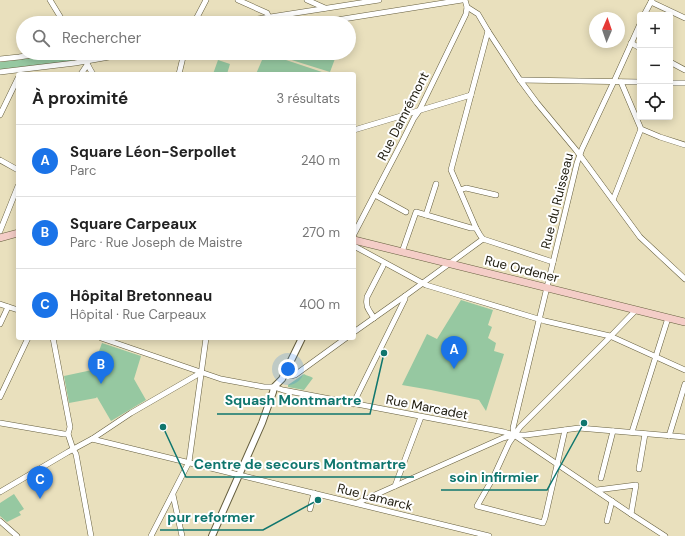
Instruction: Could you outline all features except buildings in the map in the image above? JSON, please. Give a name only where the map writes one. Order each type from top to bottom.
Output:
[{"type":"main road","points":[[0,238],[16,234]]},
{"type":"main road","name":"Rue Ordener","points":[[356,240],[685,322]]},
{"type":"street","points":[[50,0],[60,16]]},
{"type":"street","points":[[198,16],[206,0]]},
{"type":"street","points":[[238,0],[267,13],[268,16]]},
{"type":"street","points":[[307,0],[326,8]]},
{"type":"street","points":[[275,16],[326,8],[352,2],[379,0]]},
{"type":"street","points":[[356,17],[462,0]]},
{"type":"street","points":[[465,0],[467,7],[478,14],[520,80],[580,155],[640,237],[684,277]]},
{"type":"street","points":[[646,12],[651,1],[685,18]]},
{"type":"street","name":"Rue Damrémont","points":[[356,230],[419,111],[466,14],[467,7]]},
{"type":"street","name":"Rue du Ruisseau","points":[[514,435],[513,428],[582,148],[637,30]]},
{"type":"street","points":[[488,31],[451,170],[476,228],[483,239],[553,262]]},
{"type":"street","points":[[631,43],[637,46]]},
{"type":"street","points":[[0,59],[16,57]]},
{"type":"street","points":[[85,60],[91,72]]},
{"type":"street","points":[[0,72],[21,72],[100,60]]},
{"type":"street","points":[[180,72],[183,60]]},
{"type":"street","points":[[82,72],[86,63]]},
{"type":"street","points":[[673,64],[685,70]]},
{"type":"street","points":[[520,80],[637,82]]},
{"type":"street","points":[[0,115],[16,82]]},
{"type":"street","points":[[620,82],[641,128],[660,137],[685,145]]},
{"type":"street","points":[[673,83],[685,83]]},
{"type":"street","points":[[356,129],[471,95]]},
{"type":"street","points":[[613,200],[641,128]]},
{"type":"street","points":[[0,160],[16,169]]},
{"type":"street","points":[[426,215],[436,184]]},
{"type":"street","points":[[460,190],[466,188],[496,195]]},
{"type":"street","points":[[0,231],[16,191]]},
{"type":"street","points":[[374,195],[406,212]]},
{"type":"street","points":[[402,252],[416,212],[471,228],[476,228]]},
{"type":"street","points":[[356,331],[483,239]]},
{"type":"street","points":[[356,247],[422,283],[540,320],[610,336],[685,370]]},
{"type":"street","points":[[374,318],[367,307],[366,302],[367,297],[383,266]]},
{"type":"street","points":[[353,404],[405,299],[405,296]]},
{"type":"street","points":[[0,304],[16,309]]},
{"type":"street","points":[[0,324],[8,307]]},
{"type":"street","points":[[565,430],[543,523],[477,506],[493,478],[509,443],[524,422],[636,310]]},
{"type":"street","points":[[632,432],[668,318]]},
{"type":"street","points":[[0,397],[27,340]]},
{"type":"street","points":[[53,340],[70,426],[68,434],[76,454],[91,536]]},
{"type":"street","name":"Rue Marcadet","points":[[107,340],[221,379],[264,387],[274,387],[514,435],[526,435],[579,428],[685,437]]},
{"type":"street","points":[[119,344],[121,340]]},
{"type":"street","points":[[151,536],[189,462],[206,340]]},
{"type":"street","points":[[212,536],[238,474],[262,423],[274,387],[282,379],[301,340]]},
{"type":"street","points":[[284,374],[292,376],[295,375],[343,340]]},
{"type":"street","points":[[0,492],[202,372]]},
{"type":"street","points":[[669,436],[685,384]]},
{"type":"street","points":[[395,486],[421,417]]},
{"type":"street","points":[[516,417],[524,422]]},
{"type":"street","points":[[0,423],[68,434]]},
{"type":"street","points":[[601,478],[613,431]]},
{"type":"street","points":[[639,469],[645,434]]},
{"type":"street","points":[[356,504],[503,438],[514,435],[665,536]]},
{"type":"street","name":"Rue Lamarck","points":[[92,438],[489,536]]},
{"type":"street","points":[[597,490],[636,486],[631,514]]},
{"type":"street","points":[[310,509],[314,493]]},
{"type":"street","points":[[173,495],[182,536]]},
{"type":"street","points":[[607,521],[612,501]]},
{"type":"street","points":[[0,521],[17,536]]},
{"type":"green space","points":[[16,60],[78,60],[0,71],[0,62]]},
{"type":"green space","points":[[218,60],[230,64],[228,72],[214,72]]},
{"type":"green space","points":[[262,60],[286,60],[322,72],[257,72]]},
{"type":"green space","points":[[292,60],[334,60],[330,72]]},
{"type":"green space","points":[[461,300],[493,310],[488,325],[492,327],[488,338],[496,343],[494,351],[504,354],[486,411],[479,400],[402,385],[427,334],[437,339]]},
{"type":"green space","points":[[102,343],[141,356],[134,379],[146,400],[111,421],[97,397],[69,403],[64,376],[92,370]]},
{"type":"green space","points":[[304,374],[313,378],[304,390],[288,387],[288,385]]},
{"type":"green space","points":[[14,494],[24,509],[19,512],[21,515],[7,522],[0,516],[0,503]]},
{"type":"place","name":"Squash Montmartre","points":[[384,353]]},
{"type":"place","name":"Square Léon-Serpollet","points":[[454,369]]},
{"type":"place","name":"Square Carpeaux","points":[[101,384]]},
{"type":"place","name":"soin infirmier","points":[[584,423]]},
{"type":"place","name":"Centre de secours Montmartre","points":[[163,427]]},
{"type":"place","name":"Hôpital Bretonneau","points":[[40,499]]},
{"type":"place","name":"pur reformer","points":[[318,500]]}]
